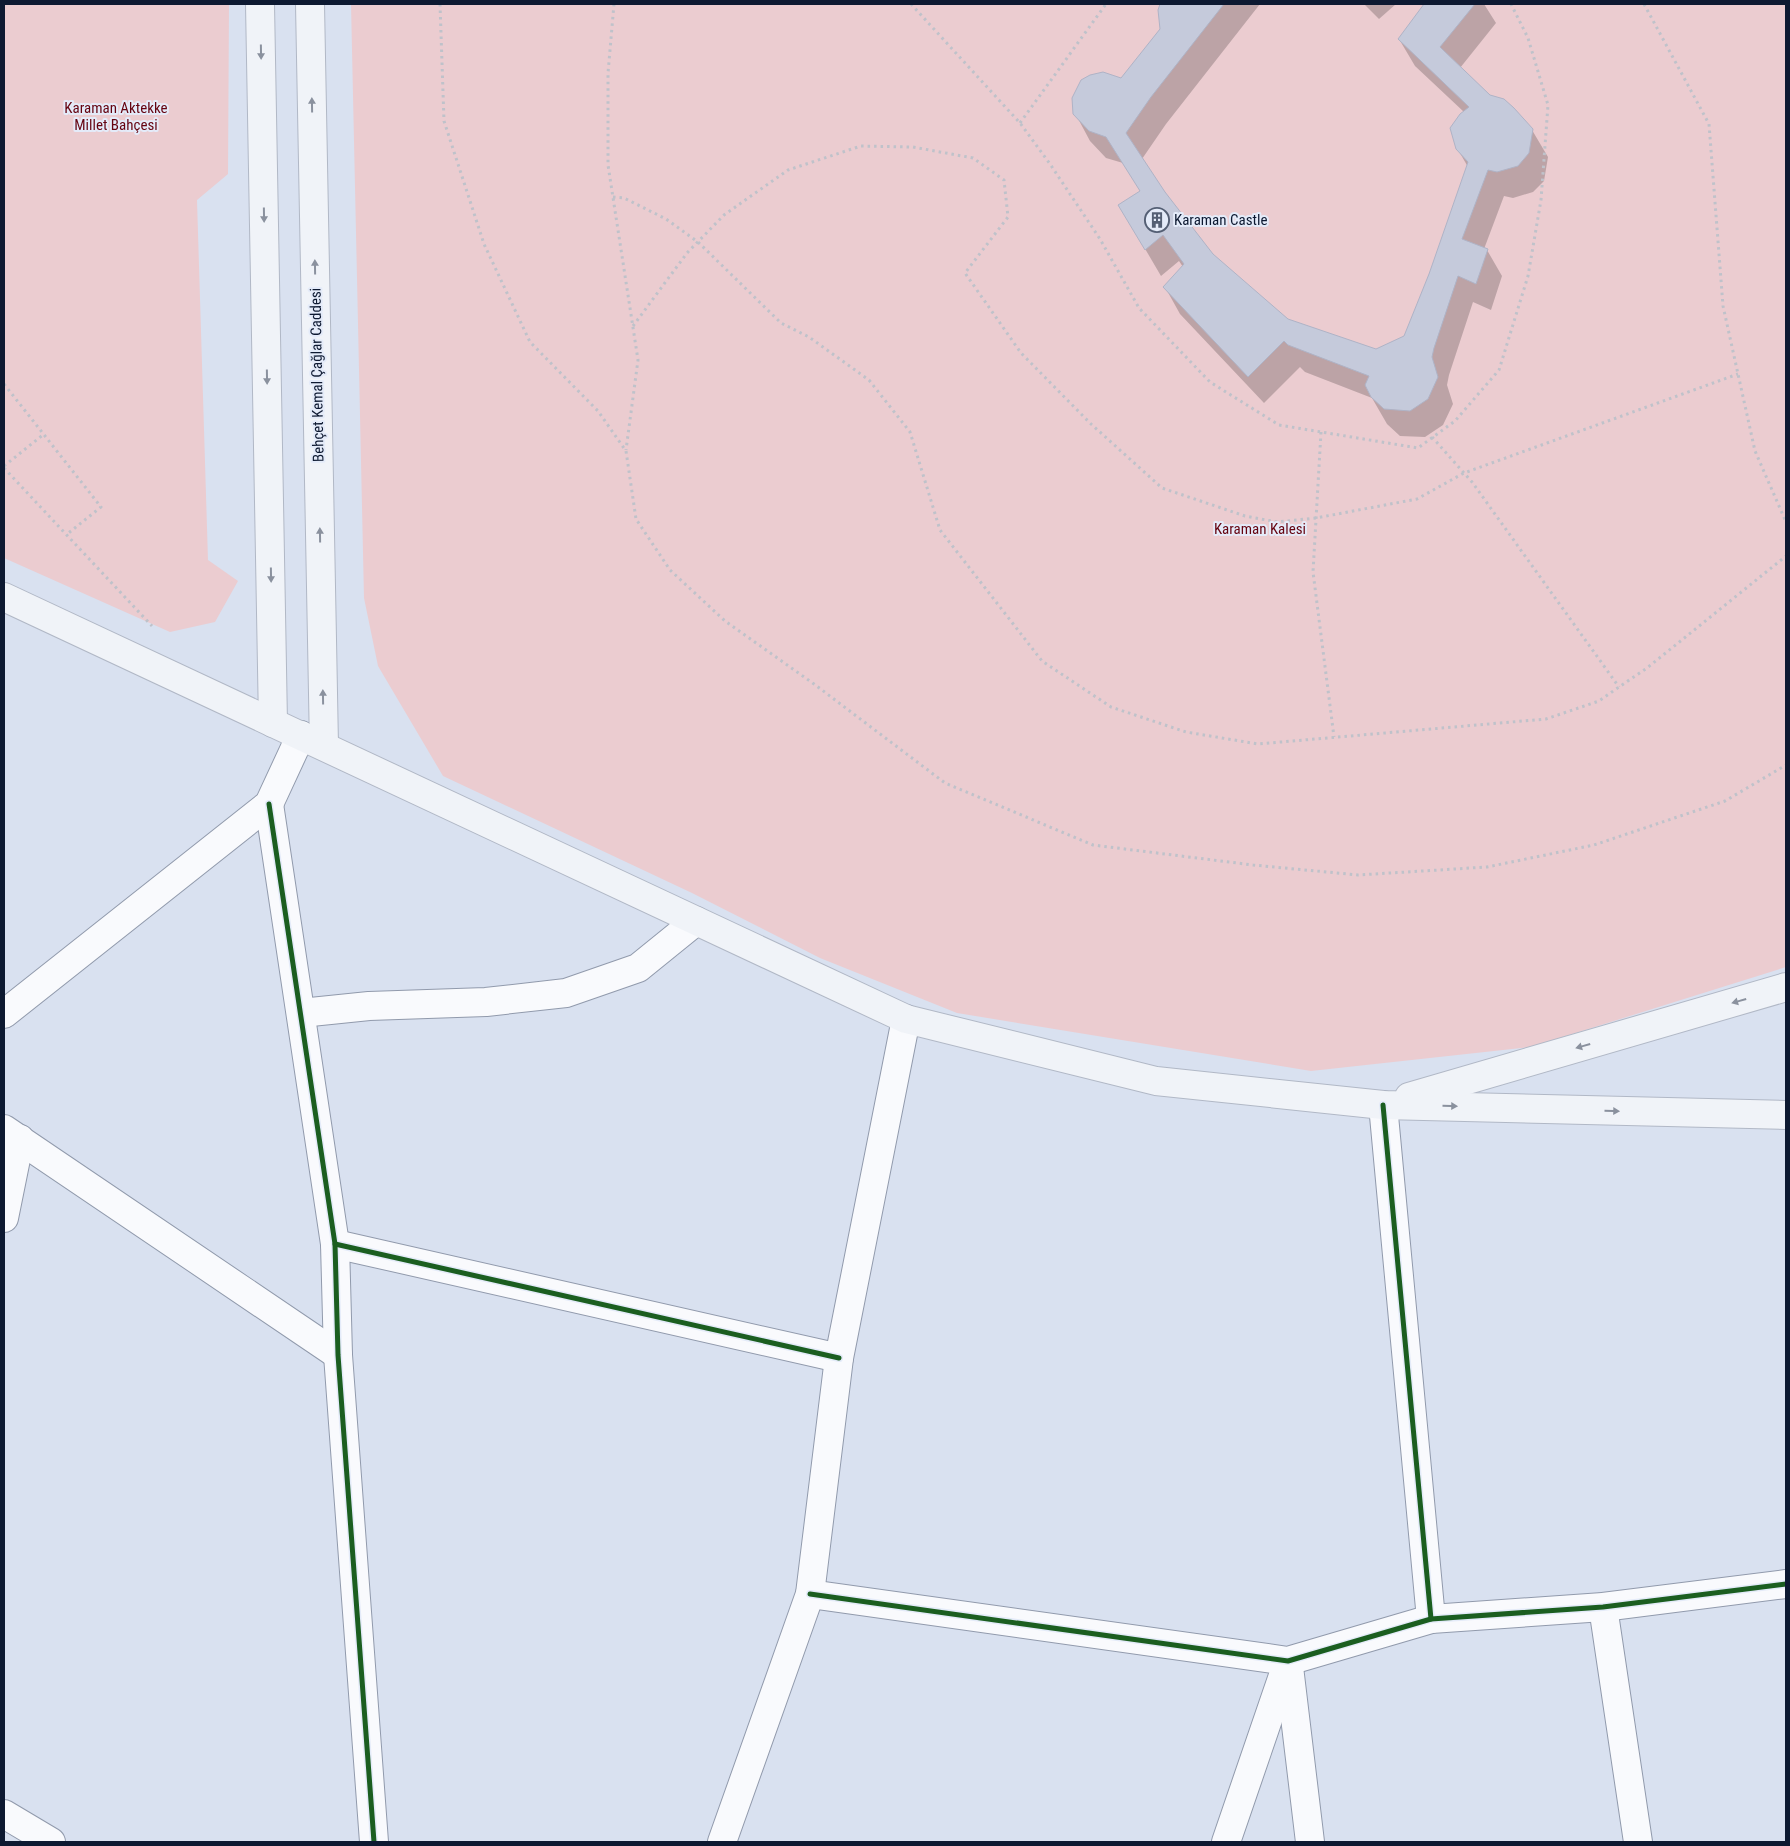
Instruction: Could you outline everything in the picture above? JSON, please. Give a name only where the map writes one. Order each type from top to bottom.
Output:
[{"type":"main road","points":[[260,4],[274,723]]},
{"type":"main road","name":"Behçet Kemal Çağlar Caddesi","points":[[310,4],[313,741]]},
{"type":"main road","points":[[4,597],[906,1019],[1156,1081],[1384,1105],[1786,1115]]},
{"type":"main road","points":[[1384,1105],[1786,987]]},
{"type":"street","points":[[4,1014],[269,804],[313,741]]},
{"type":"street","points":[[269,804],[335,1244],[338,1355],[374,1842]]},
{"type":"street","points":[[301,1013],[369,1006],[486,1002],[566,992],[638,968],[696,920]]},
{"type":"street","points":[[722,1842],[810,1594],[839,1358],[906,1019]]},
{"type":"street","points":[[1384,1105],[1431,1619]]},
{"type":"street","points":[[4,1218],[12,1134],[338,1355]]},
{"type":"street","points":[[335,1244],[839,1358]]},
{"type":"street","points":[[810,1594],[1288,1661],[1431,1619],[1603,1608],[1786,1584]]},
{"type":"street","points":[[1603,1608],[1638,1842]]},
{"type":"street","points":[[1226,1842],[1288,1661]]},
{"type":"street","points":[[1288,1661],[1310,1842]]},
{"type":"street","points":[[4,1814],[51,1842]]},
{"type":"path","points":[[440,4],[444,121],[484,244],[530,342],[598,411],[626,451]]},
{"type":"path","points":[[614,4],[608,92],[608,164],[638,360],[626,451],[636,519],[670,570],[725,621],[814,684],[945,783],[1093,845],[1253,865],[1358,875],[1487,867],[1594,845],[1724,801],[1786,765]]},
{"type":"path","points":[[911,4],[1020,123],[1100,239],[1139,308],[1210,382],[1279,425],[1418,448],[1455,421],[1499,370],[1528,276],[1541,200],[1548,105],[1528,38],[1511,4]]},
{"type":"path","points":[[1020,123],[1106,4]]},
{"type":"path","points":[[1644,4],[1709,124],[1723,306],[1755,451],[1786,522]]},
{"type":"path","points":[[633,326],[687,253],[724,215],[788,170],[860,146],[913,148],[973,158],[1004,180],[1008,217],[965,273],[1021,353],[1091,424],[1162,488],[1245,516],[1277,522],[1316,518],[1418,499],[1464,473],[1738,374]]},
{"type":"path","points":[[613,197],[624,198],[666,219],[698,242],[781,323],[809,338],[869,380],[910,432],[940,530],[1042,661],[1110,707],[1186,732],[1258,744],[1546,719],[1599,701],[1619,688],[1647,668],[1786,556]]},
{"type":"path","points":[[4,384],[101,507],[66,535]]},
{"type":"path","points":[[1320,432],[1313,572],[1334,737]]},
{"type":"path","points":[[44,434],[4,467],[154,627]]},
{"type":"path","points":[[1432,438],[1472,482],[1619,688]]},
{"type":"green space","name":"Karaman Aktekke Millet Bahçesi","points":[[4,4],[229,4],[228,174],[197,200],[208,560],[238,581],[215,622],[170,632],[4,558]]},
{"type":"green space","name":"Karaman Kalesi","points":[[351,4],[1786,4],[1786,967],[1531,1047],[1311,1071],[957,1013],[820,958],[692,893],[443,776],[378,666],[364,598]]},
{"type":"building","name":"Karaman Castle","points":[[1160,4],[1224,4],[1151,97],[1126,133],[1165,192],[1213,254],[1288,319],[1376,349],[1404,336],[1429,274],[1468,162],[1456,149],[1450,128],[1460,114],[1469,107],[1398,39],[1424,4],[1475,4],[1440,47],[1490,95],[1504,99],[1533,129],[1529,153],[1518,166],[1497,172],[1488,170],[1462,239],[1488,249],[1476,284],[1458,276],[1432,357],[1438,377],[1428,399],[1410,411],[1384,409],[1371,397],[1365,385],[1369,376],[1288,345],[1284,341],[1248,377],[1163,287],[1184,264],[1163,235],[1145,250],[1118,205],[1140,191],[1106,137],[1089,131],[1073,114],[1072,98],[1081,80],[1090,75],[1103,72],[1121,78],[1160,29],[1158,10]]},
{"type":"cycle path","points":[[269,804],[335,1244],[338,1355],[374,1842]]},
{"type":"cycle path","points":[[1383,1105],[1431,1619]]},
{"type":"cycle path","points":[[335,1244],[839,1358]]},
{"type":"cycle path","points":[[810,1594],[1288,1661],[1431,1619],[1603,1607],[1786,1584]]},
{"type":"place","name":"Karaman Castle","points":[[1157,220]]}]
